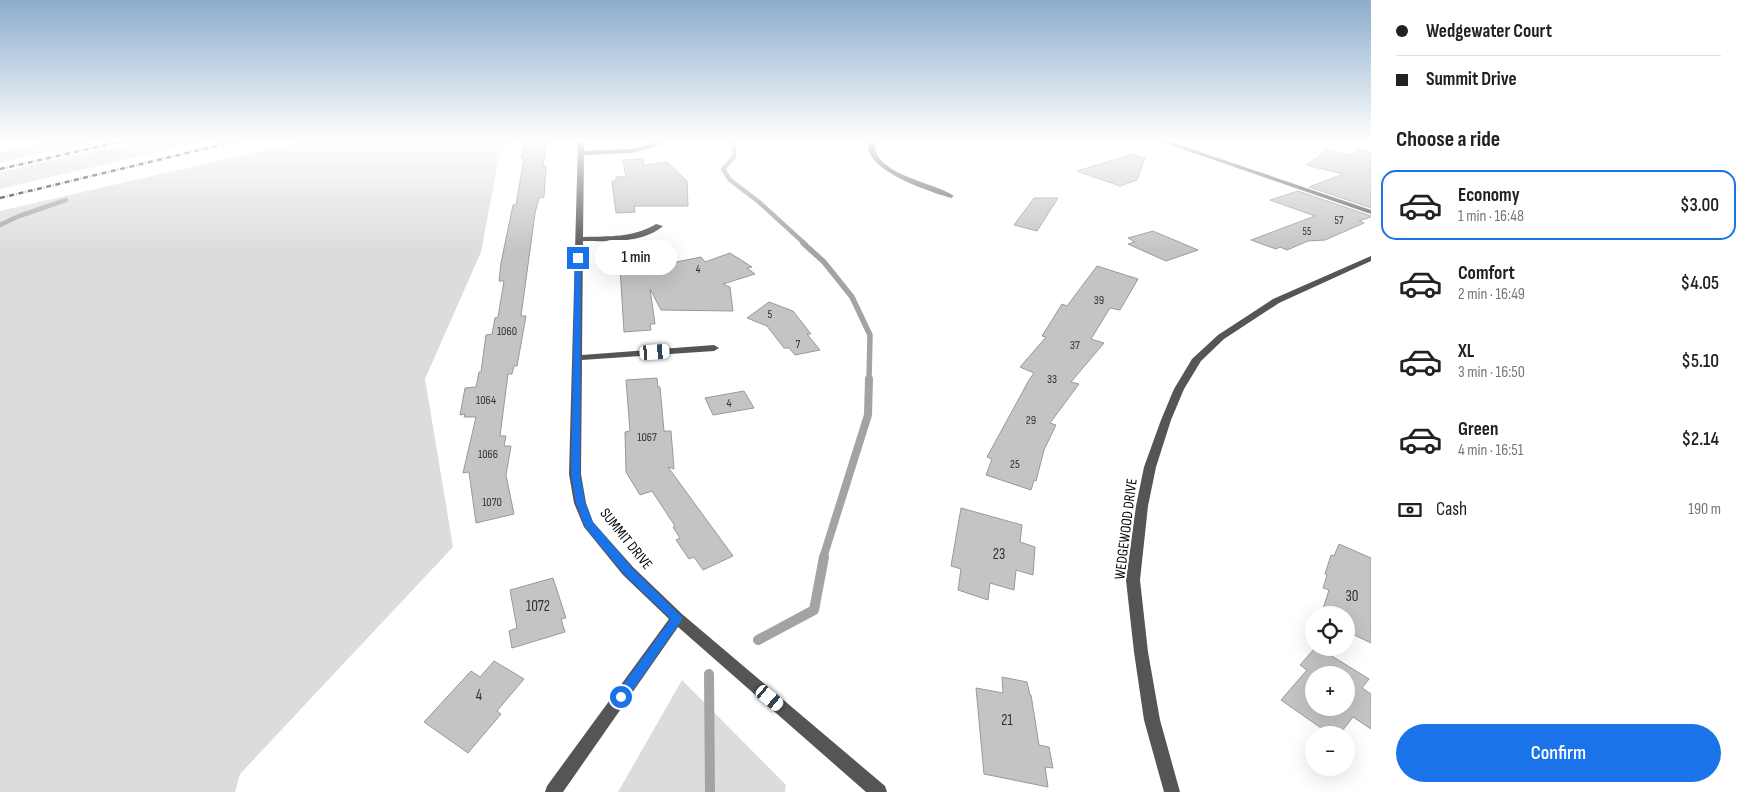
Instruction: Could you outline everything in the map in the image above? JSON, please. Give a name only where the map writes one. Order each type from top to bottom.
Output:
[{"type":"street","name":"SUMMIT DRIVE","points":[[579,177],[575,474],[580,503],[588,524],[628,571],[678,618],[879,792]]},
{"type":"street","points":[[904,177],[951,196]]},
{"type":"street","points":[[1268,177],[1371,212]]},
{"type":"street","points":[[578,239],[632,237],[659,226]]},
{"type":"street","name":"WEDGEWOOD DRIVE","points":[[1172,792],[1152,720],[1141,652],[1133,580],[1142,506],[1150,467],[1166,420],[1179,388],[1198,359],[1221,337],[1276,301],[1371,258]]},
{"type":"street","points":[[576,358],[714,348]]},
{"type":"street","points":[[553,792],[678,618]]},
{"type":"shaded area","points":[[0,177],[51,177],[0,189]]},
{"type":"shaded area","points":[[148,177],[495,177],[481,252],[425,379],[453,547],[240,774],[235,792],[0,792],[0,211]]},
{"type":"shaded area","points":[[682,680],[786,785],[785,792],[618,792]]},
{"type":"building","points":[[521,177],[545,177],[544,197],[539,198],[535,213],[521,316],[526,316],[517,366],[514,366],[512,374],[508,374],[500,436],[506,436],[504,446],[511,446],[506,475],[514,514],[476,523],[469,472],[463,473],[476,417],[464,417],[465,414],[460,415],[465,388],[476,387],[479,372],[481,372],[486,335],[492,334],[495,318],[498,317],[504,281],[499,281],[501,263],[513,205],[516,205]]},
{"type":"building","points":[[616,177],[683,177],[687,181],[688,206],[634,206],[635,212],[616,213],[612,181],[616,181]]},
{"type":"building","points":[[1094,177],[1138,177],[1137,180],[1120,186]]},
{"type":"building","points":[[1335,177],[1371,177],[1371,208],[1309,187]]},
{"type":"building","points":[[1298,191],[1371,217],[1359,221],[1364,223],[1325,240],[1308,241],[1287,250],[1280,247],[1276,249],[1251,240],[1315,216],[1270,200]]},
{"type":"building","points":[[1034,198],[1058,198],[1037,231],[1014,225]]},
{"type":"building","points":[[1153,231],[1198,250],[1166,261],[1128,244],[1135,242],[1128,238]]},
{"type":"building","points":[[642,251],[643,262],[646,262],[647,268],[701,257],[705,262],[730,253],[752,267],[747,268],[755,274],[723,284],[730,287],[733,311],[661,310],[650,289],[655,324],[650,324],[651,330],[624,332],[619,252]]},
{"type":"building","points":[[1097,266],[1138,279],[1120,310],[1110,308],[1091,339],[1104,343],[1071,382],[1079,384],[1050,423],[1056,425],[1044,450],[1036,481],[1034,480],[1031,490],[986,475],[992,459],[987,457],[1034,373],[1020,367],[1046,337],[1042,336],[1062,304],[1067,306]]},
{"type":"building","points":[[769,302],[793,311],[811,334],[807,334],[820,350],[795,355],[789,348],[784,348],[767,326],[747,318]]},
{"type":"building","points":[[657,378],[658,387],[660,387],[664,431],[671,431],[674,469],[668,467],[733,556],[703,570],[694,557],[689,559],[676,540],[680,538],[673,527],[675,526],[652,491],[640,495],[626,472],[625,432],[630,431],[626,380]]},
{"type":"building","points":[[744,391],[754,408],[713,415],[705,398]]},
{"type":"building","points":[[961,508],[1022,525],[1020,542],[1035,547],[1033,575],[1016,570],[1014,590],[990,583],[988,600],[958,590],[961,569],[951,566]]},
{"type":"building","points":[[1339,544],[1371,558],[1371,643],[1355,635],[1355,606],[1324,606],[1329,590],[1323,588],[1327,575],[1325,574],[1331,555],[1334,556]]},
{"type":"building","points":[[553,578],[566,618],[561,619],[565,632],[512,648],[509,631],[517,628],[510,590]]},
{"type":"building","points":[[1308,656],[1332,656],[1348,666],[1305,666],[1305,669],[1300,665]]},
{"type":"building","points":[[494,661],[524,679],[497,711],[501,714],[468,753],[424,722],[471,671],[480,677]]},
{"type":"building","points":[[1355,670],[1369,679],[1362,688],[1371,694],[1371,729],[1353,717],[1346,726],[1318,726],[1281,700],[1305,672],[1305,716],[1355,716]]},
{"type":"building","points":[[1002,677],[1027,682],[1039,745],[1049,747],[1053,768],[1045,767],[1048,787],[984,774],[976,688],[1003,693]]},
{"type":"waterway","points":[[728,177],[805,244]]},
{"type":"waterway","points":[[0,225],[19,216],[66,200]]},
{"type":"waterway","points":[[803,243],[824,262],[852,297],[870,335],[869,380]]},
{"type":"waterway","points":[[823,558],[868,415],[869,379]]},
{"type":"waterway","points":[[758,640],[814,610],[824,557]]},
{"type":"waterway","points":[[709,674],[710,792]]},
{"type":"railway","points":[[0,198],[87,177]]},
{"type":"route","points":[[578,258],[575,474],[580,503],[588,524],[608,548],[628,571],[678,618],[621,697]]}]
